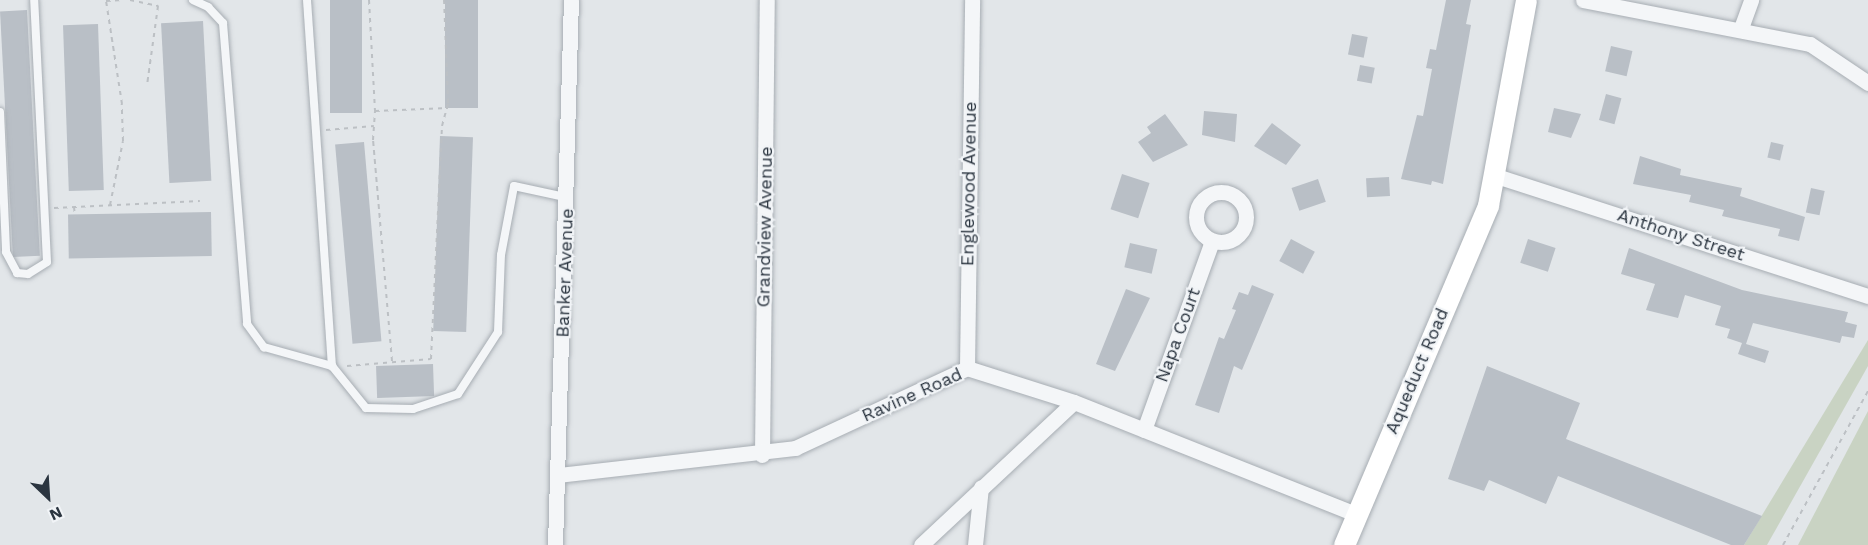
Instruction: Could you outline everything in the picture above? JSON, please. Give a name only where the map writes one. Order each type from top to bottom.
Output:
[{"type":"street","name":"Banker Avenue","points":[[555,545],[568,198],[571,0]]},
{"type":"street","name":"Grandview Avenue","points":[[762,455],[767,0]]},
{"type":"street","name":"Englewood Avenue","points":[[967,368],[972,0]]},
{"type":"street","name":"Aqueduct Road","points":[[1344,545],[1490,197],[1526,0]]},
{"type":"street","points":[[1583,0],[1741,28],[1810,44],[1868,83]]},
{"type":"street","points":[[1741,28],[1751,0]]},
{"type":"street","name":"Anthony Street","points":[[1493,175],[1868,295]]},
{"type":"street","name":"Napa Court","points":[[1144,430],[1212,241]]},
{"type":"street","name":"Ravine Road","points":[[558,475],[762,455],[795,448],[967,368],[1074,402],[1356,514]]},
{"type":"street","points":[[921,545],[1074,402]]},
{"type":"street","points":[[975,545],[981,487]]},
{"type":"lane","points":[[0,112],[6,252],[17,273],[39,271],[47,262],[34,0]]},
{"type":"lane","points":[[193,0],[208,7],[223,23],[247,324],[264,347],[334,368]]},
{"type":"lane","points":[[307,0],[334,368],[366,408],[413,409],[458,394],[498,333],[501,255],[514,186],[568,198]]},
{"type":"path","points":[[110,205],[123,141],[122,104],[106,1],[123,0]]},
{"type":"path","points":[[130,0],[158,6],[147,85]]},
{"type":"path","points":[[369,0],[374,126],[392,361]]},
{"type":"path","points":[[334,368],[353,363],[431,359],[442,126],[448,108],[444,0]]},
{"type":"path","points":[[375,111],[448,108]]},
{"type":"path","points":[[316,131],[374,126]]},
{"type":"path","points":[[45,208],[200,201]]},
{"type":"path","points":[[74,207],[75,218]]},
{"type":"path","points":[[1784,545],[1868,391]]},
{"type":"green space","points":[[1868,340],[1868,366],[1767,545],[1744,545]]},
{"type":"green space","points":[[1868,411],[1868,545],[1798,545]]},
{"type":"building","points":[[330,0],[362,0],[362,113],[330,113]]},
{"type":"building","points":[[445,0],[478,0],[478,108],[445,108]]},
{"type":"building","points":[[1446,0],[1471,0],[1466,24],[1471,25],[1443,184],[1432,181],[1431,185],[1401,179],[1417,115],[1423,116],[1432,69],[1426,68],[1430,49],[1436,50]]},
{"type":"building","points":[[27,10],[40,256],[13,257],[0,11]]},
{"type":"building","points":[[203,21],[211,181],[169,183],[161,23]]},
{"type":"building","points":[[98,24],[104,190],[69,191],[63,25]]},
{"type":"building","points":[[1352,34],[1368,37],[1364,58],[1348,55]]},
{"type":"building","points":[[1611,46],[1632,51],[1627,76],[1605,71]]},
{"type":"building","points":[[1360,65],[1375,68],[1372,84],[1357,81]]},
{"type":"building","points":[[1606,94],[1621,98],[1614,124],[1599,120]]},
{"type":"building","points":[[1554,108],[1581,114],[1571,138],[1548,132]]},
{"type":"building","points":[[1204,111],[1237,114],[1235,142],[1202,135]]},
{"type":"building","points":[[1165,114],[1188,145],[1153,162],[1138,142],[1151,133],[1147,127]]},
{"type":"building","points":[[1272,123],[1301,145],[1286,165],[1254,146]]},
{"type":"building","points":[[440,136],[473,137],[466,332],[433,331]]},
{"type":"building","points":[[364,142],[381,341],[353,344],[335,145]]},
{"type":"building","points":[[1771,142],[1784,145],[1780,161],[1767,158]]},
{"type":"building","points":[[1640,156],[1681,169],[1680,175],[1742,188],[1740,196],[1805,217],[1799,241],[1778,236],[1780,229],[1722,216],[1724,210],[1689,202],[1691,195],[1633,184]]},
{"type":"building","points":[[1122,174],[1150,183],[1138,218],[1111,209]]},
{"type":"building","points":[[1389,177],[1390,196],[1367,197],[1366,178]]},
{"type":"building","points":[[1318,179],[1326,202],[1299,211],[1292,188]]},
{"type":"building","points":[[1811,188],[1825,191],[1819,215],[1806,212]]},
{"type":"building","points":[[211,212],[212,256],[69,258],[68,214]]},
{"type":"building","points":[[1291,239],[1315,252],[1303,274],[1279,261]]},
{"type":"building","points":[[1528,239],[1556,248],[1548,272],[1520,263]]},
{"type":"building","points":[[1130,243],[1157,249],[1152,274],[1124,267]]},
{"type":"building","points":[[1629,248],[1742,290],[1848,312],[1845,322],[1857,325],[1854,338],[1842,336],[1840,343],[1753,323],[1746,344],[1769,351],[1765,363],[1738,354],[1742,343],[1727,338],[1730,329],[1715,325],[1721,306],[1685,295],[1678,318],[1646,310],[1655,284],[1621,274]]},
{"type":"building","points":[[1252,285],[1274,294],[1242,370],[1234,366],[1219,413],[1195,405],[1219,337],[1224,339],[1236,310],[1232,309],[1239,292],[1248,295]]},
{"type":"building","points":[[1126,289],[1150,298],[1115,371],[1096,364]]},
{"type":"building","points":[[433,364],[434,396],[377,398],[376,366]]},
{"type":"building","points":[[1487,366],[1580,403],[1566,439],[1762,516],[1744,545],[1731,545],[1558,476],[1546,504],[1489,480],[1484,491],[1448,479]]}]
